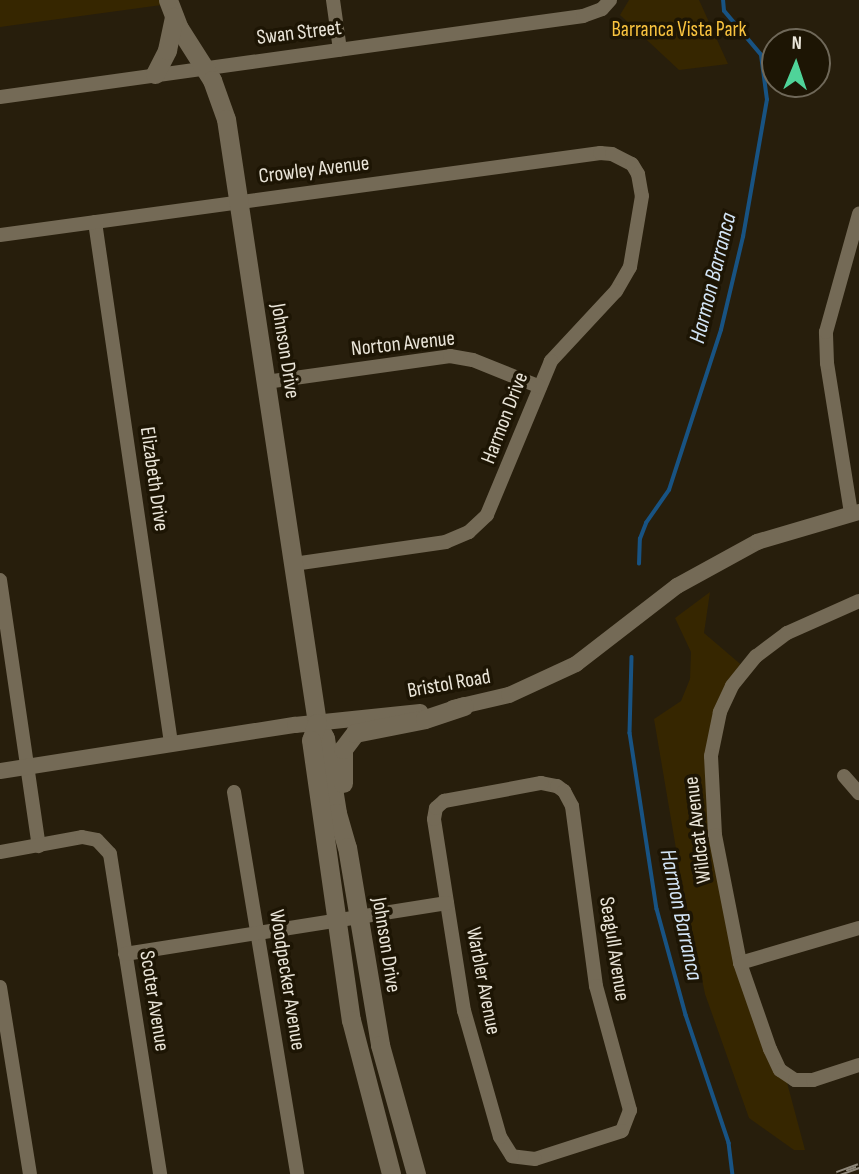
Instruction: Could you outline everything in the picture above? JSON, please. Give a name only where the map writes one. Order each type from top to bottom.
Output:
[{"type":"main road","name":"Johnson Drive","points":[[171,8],[224,109],[317,723],[325,738],[337,813],[347,847],[380,1045],[416,1174]]},
{"type":"main road","points":[[155,74],[167,50],[171,8]]},
{"type":"main road","points":[[347,847],[342,759],[346,742],[364,730],[425,719],[464,706]]},
{"type":"main road","name":"Johnson Drive","points":[[317,723],[311,740],[355,1041],[391,1174]]},
{"type":"street","points":[[333,0],[340,50]]},
{"type":"street","name":"Swan Street","points":[[0,97],[583,16],[606,4]]},
{"type":"street","name":"Crowley Avenue","points":[[0,235],[600,153],[612,154],[632,164]]},
{"type":"street","name":"Harmon Drive","points":[[294,564],[446,542],[469,532],[492,506],[556,352],[616,291],[630,267],[642,196],[638,174],[632,164]]},
{"type":"street","points":[[855,512],[827,363],[826,332],[859,214]]},
{"type":"street","name":"Elizabeth Drive","points":[[95,222],[171,743]]},
{"type":"street","name":"Norton Avenue","points":[[266,382],[450,356],[473,360],[540,387]]},
{"type":"street","name":"Bristol Road","points":[[0,771],[171,743],[464,706],[509,695],[576,664],[677,586],[724,558],[757,542],[855,512]]},
{"type":"street","points":[[0,580],[39,846],[0,852]]},
{"type":"street","name":"Wildcat Avenue","points":[[859,601],[787,633],[770,644],[738,677],[720,712],[711,756],[713,819],[740,963],[770,1049],[785,1075],[806,1081],[859,1065]]},
{"type":"street","points":[[844,776],[859,793]]},
{"type":"street","name":"Warbler Avenue","points":[[512,1156],[500,1137],[464,1011],[434,818],[436,808],[444,801],[541,783],[557,786]]},
{"type":"street","name":"Seagull Avenue","points":[[512,1156],[535,1158],[622,1131],[630,1110],[596,986],[572,806],[564,791],[557,786]]},
{"type":"street","name":"Woodpecker Avenue","points":[[234,792],[297,1174]]},
{"type":"street","name":"Scoter Avenue","points":[[39,846],[82,837],[97,840],[110,854],[160,1174]]},
{"type":"street","points":[[125,954],[447,903]]},
{"type":"street","points":[[740,963],[859,928]]},
{"type":"street","points":[[0,987],[30,1174]]},
{"type":"green space","points":[[0,0],[168,0],[169,4],[0,27]]},
{"type":"green space","name":"Barranca Vista Park","points":[[629,0],[699,0],[728,64],[679,70],[620,15]]},
{"type":"green space","points":[[710,592],[704,633],[745,668],[732,686],[711,756],[740,963],[785,1075],[805,1150],[794,1150],[749,1118],[705,994],[681,878],[654,719],[681,701],[690,679],[691,652],[675,618]]},
{"type":"waterway","name":"Harmon Barranca","points":[[639,564],[640,539],[646,523],[669,490],[721,330],[743,237],[767,100],[761,55],[724,11],[723,0]]},
{"type":"waterway","name":"Harmon Barranca","points":[[632,657],[630,733],[657,909],[686,1015],[729,1143],[733,1174]]},
{"type":"railway","points":[[837,1174],[859,1166]]}]
